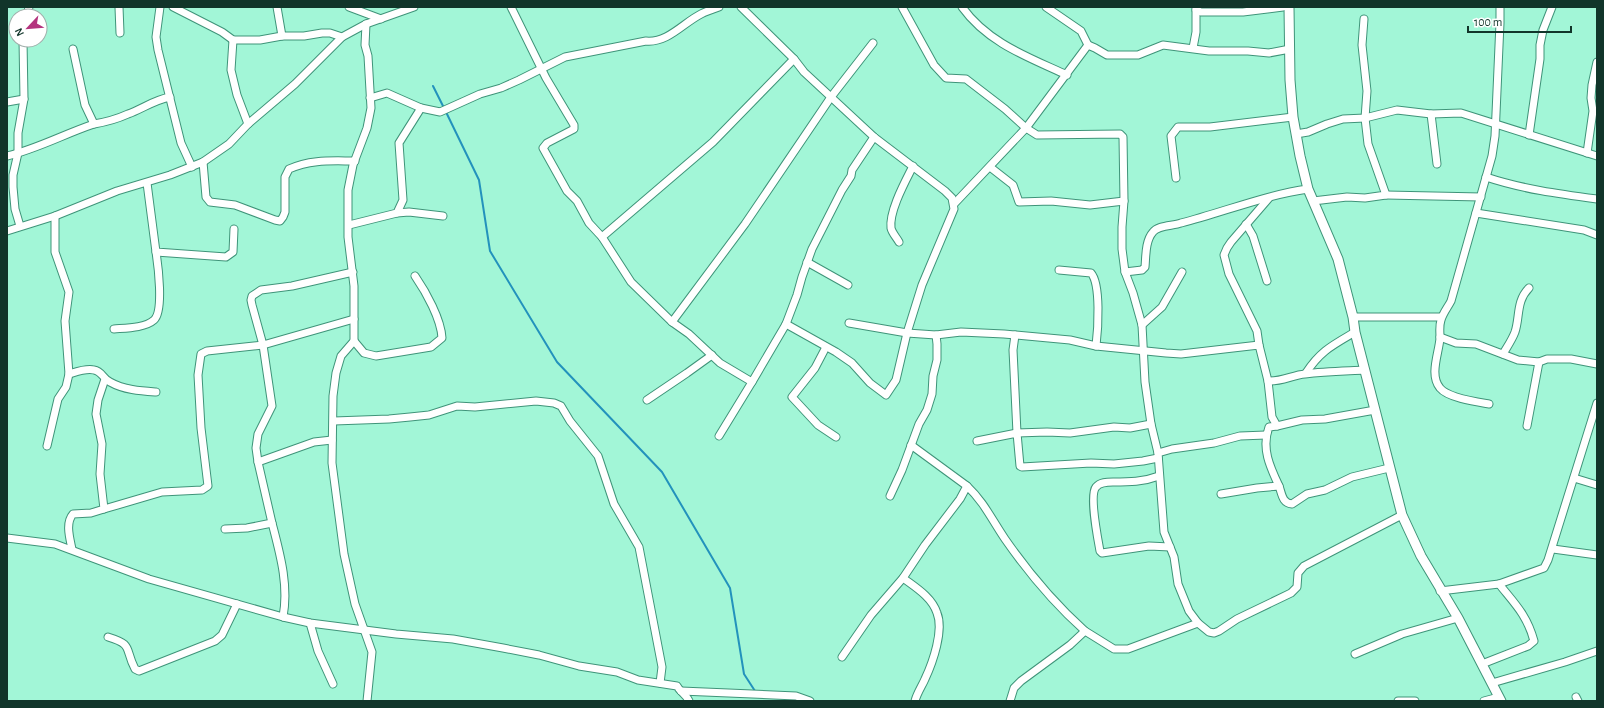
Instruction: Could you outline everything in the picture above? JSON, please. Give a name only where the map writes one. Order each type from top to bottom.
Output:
[{"type":"street","points":[[119,7],[120,33]]},
{"type":"street","points":[[160,7],[156,37],[181,143],[192,166]]},
{"type":"street","points":[[173,7],[222,32],[234,40],[260,40],[282,36],[304,36],[322,33],[342,37]]},
{"type":"street","points":[[277,7],[282,36]]},
{"type":"street","points":[[349,7],[381,19]]},
{"type":"street","points":[[7,231],[55,216],[117,191],[147,183],[203,162],[229,144],[248,124],[295,84],[342,37],[366,24],[414,7]]},
{"type":"street","points":[[511,7],[541,69],[574,125],[574,129],[547,143],[543,148],[567,192],[577,201],[589,223],[602,237],[631,282],[672,322],[689,334],[720,363],[752,382]]},
{"type":"street","points":[[370,98],[387,93],[421,108],[440,112],[480,94],[501,88],[565,57],[646,40],[654,41],[663,39],[701,14],[719,7]]},
{"type":"street","points":[[741,7],[794,59],[804,72],[874,137],[946,191],[952,198],[954,204],[954,209],[949,223],[937,247],[907,333],[896,380],[886,395],[870,383],[852,363],[836,352],[786,324]]},
{"type":"street","points":[[962,7],[972,21],[1004,45],[1067,75]]},
{"type":"street","points":[[1046,7],[1081,31],[1088,45],[1107,54],[1138,55],[1163,45],[1209,51],[1248,51],[1269,53],[1290,49]]},
{"type":"street","points":[[1196,8],[1201,12],[1243,12],[1283,7]]},
{"type":"street","points":[[1289,7],[1290,80],[1293,117],[1308,189],[1338,259],[1353,317],[1355,332],[1366,370],[1389,468],[1402,515],[1421,556],[1440,591],[1458,618],[1500,699],[1484,701]]},
{"type":"street","points":[[1489,404],[1447,394],[1440,389],[1436,381],[1436,362],[1440,337],[1439,324],[1441,317],[1451,301],[1492,156],[1495,125],[1500,7]]},
{"type":"street","points":[[1529,135],[1540,59],[1540,45],[1543,30],[1552,7]]},
{"type":"street","points":[[905,8],[934,65],[946,78],[966,79],[1005,109],[1026,128],[1037,135],[1120,134],[1123,137],[1124,201],[1122,227],[1125,272],[1133,293],[1142,325],[1144,369],[1151,424],[1158,456],[1164,532],[1174,557],[1178,584],[1189,611],[1198,623],[1209,632],[1214,633],[1243,616],[1291,594],[1298,587],[1298,573],[1304,566],[1402,515]]},
{"type":"street","points":[[1193,48],[1196,32],[1196,8]]},
{"type":"street","points":[[1364,19],[1362,45],[1367,91],[1365,118],[1368,144],[1386,195]]},
{"type":"street","points":[[365,45],[366,24]]},
{"type":"street","points":[[356,29],[365,45],[368,56],[371,108],[367,128],[355,161],[348,190],[348,237],[353,272],[354,341],[339,360],[333,396],[334,421],[332,463],[344,554],[355,604],[372,652],[367,701]]},
{"type":"street","points":[[234,40],[231,70],[237,95],[248,124]]},
{"type":"street","points":[[672,322],[745,224],[831,97],[873,43]]},
{"type":"street","points":[[954,204],[1026,128],[1088,45]]},
{"type":"street","points":[[20,226],[15,209],[13,175],[18,153],[18,132],[24,98],[23,48]]},
{"type":"street","points":[[73,49],[85,105],[94,124]]},
{"type":"street","points":[[602,237],[713,142],[794,59]]},
{"type":"street","points":[[1587,153],[1593,111],[1592,85],[1597,62]]},
{"type":"street","points":[[7,156],[94,124],[129,114],[152,102],[170,97]]},
{"type":"street","points":[[7,102],[24,98]]},
{"type":"street","points":[[397,213],[403,200],[399,143],[421,108]]},
{"type":"street","points":[[1296,134],[1308,132],[1343,119],[1365,118],[1396,110],[1431,114],[1461,113],[1485,119],[1495,125],[1597,156]]},
{"type":"street","points":[[1431,114],[1437,164]]},
{"type":"street","points":[[1176,178],[1171,136],[1178,127],[1210,127],[1293,117]]},
{"type":"street","points":[[719,436],[786,324],[812,248],[842,190],[851,176],[852,170],[874,137]]},
{"type":"street","points":[[203,162],[206,197],[210,202],[235,205],[275,220],[280,220],[285,212],[286,177],[289,169],[306,163],[318,161],[355,161]]},
{"type":"street","points":[[900,242],[891,230],[892,219],[899,194],[913,166]]},
{"type":"street","points":[[990,167],[1013,185],[1019,202],[1052,201],[1090,205],[1124,201]]},
{"type":"street","points":[[1486,177],[1518,187],[1597,200]]},
{"type":"street","points":[[114,329],[131,328],[143,325],[154,320],[158,313],[160,276],[147,183]]},
{"type":"street","points":[[1125,272],[1142,270],[1144,267],[1148,241],[1153,232],[1158,229],[1269,198],[1288,191],[1308,189]]},
{"type":"street","points":[[1313,201],[1347,197],[1365,198],[1386,195],[1481,197]]},
{"type":"street","points":[[1269,198],[1226,248],[1224,255],[1229,274],[1257,331],[1268,381],[1272,418],[1277,426]]},
{"type":"street","points":[[349,224],[397,213],[409,212],[443,216]]},
{"type":"street","points":[[1476,213],[1584,230],[1597,235]]},
{"type":"street","points":[[47,446],[58,399],[66,387],[69,374],[65,322],[69,292],[55,252],[55,216]]},
{"type":"street","points":[[1246,224],[1253,236],[1267,281]]},
{"type":"street","points":[[156,252],[226,257],[233,252],[234,229]]},
{"type":"street","points":[[807,262],[848,285]]},
{"type":"street","points":[[1060,270],[1091,273],[1095,277],[1097,290],[1098,329],[1096,346]]},
{"type":"street","points":[[283,617],[286,603],[283,566],[256,448],[258,434],[272,406],[263,345],[251,300],[255,293],[261,290],[292,286],[353,272]]},
{"type":"street","points":[[1142,325],[1162,307],[1182,272]]},
{"type":"street","points":[[354,341],[364,353],[376,356],[431,347],[442,338],[442,333],[434,308],[415,276]]},
{"type":"street","points":[[1503,354],[1515,331],[1518,311],[1524,293],[1529,288]]},
{"type":"street","points":[[1353,317],[1441,317]]},
{"type":"street","points":[[72,549],[69,534],[70,518],[73,514],[91,513],[162,492],[202,490],[208,486],[201,428],[198,375],[201,354],[207,351],[263,345],[354,319]]},
{"type":"street","points":[[849,323],[907,333],[936,335],[961,332],[1070,340],[1096,346],[1144,352],[1182,354],[1259,345]]},
{"type":"street","points":[[1306,374],[1317,357],[1332,345],[1355,332]]},
{"type":"street","points":[[890,496],[902,470],[919,424],[927,410],[932,394],[933,376],[937,360],[936,335]]},
{"type":"street","points":[[1015,335],[1014,350],[1017,433],[1020,466],[1022,468],[1091,463],[1114,464],[1143,461],[1172,449],[1240,436],[1266,435]]},
{"type":"street","points":[[1440,337],[1456,343],[1476,344],[1518,360],[1539,362],[1547,359],[1571,358],[1597,364]]},
{"type":"street","points":[[826,347],[815,368],[792,397],[818,425],[836,437]]},
{"type":"street","points":[[647,400],[712,355]]},
{"type":"street","points":[[1527,426],[1539,362]]},
{"type":"street","points":[[69,374],[93,369],[101,372],[105,379],[111,383],[134,390],[156,392]]},
{"type":"street","points":[[1268,381],[1279,381],[1296,375],[1366,370]]},
{"type":"street","points":[[104,509],[100,474],[102,444],[96,414],[98,400],[105,379]]},
{"type":"street","points":[[334,421],[389,420],[429,414],[457,406],[475,408],[536,401],[554,403],[561,406],[570,421],[598,456],[614,504],[639,547],[662,667],[660,683]]},
{"type":"street","points":[[1440,591],[1499,584],[1544,568],[1553,549],[1597,403]]},
{"type":"street","points":[[1375,410],[1325,419],[1302,420],[1269,427],[1266,435],[1268,459],[1284,501],[1287,504],[1292,504],[1307,494],[1325,490],[1352,477],[1389,468]]},
{"type":"street","points":[[977,441],[1017,433],[1070,433],[1114,427],[1130,428],[1151,424]]},
{"type":"street","points":[[258,462],[314,442],[332,440]]},
{"type":"street","points":[[912,445],[967,486],[979,498],[1022,562],[1058,607],[1085,631],[1114,649],[1128,649],[1198,623]]},
{"type":"street","points":[[1159,476],[1136,482],[1100,483],[1095,487],[1093,492],[1093,506],[1100,551],[1102,553],[1149,546],[1170,547]]},
{"type":"street","points":[[1574,478],[1597,484]]},
{"type":"street","points":[[842,657],[871,615],[903,578],[925,545],[960,499],[967,486]]},
{"type":"street","points":[[1222,494],[1279,486]]},
{"type":"street","points":[[225,529],[247,528],[272,523]]},
{"type":"street","points":[[7,538],[55,544],[72,549],[149,579],[283,617],[310,623],[396,634],[453,639],[539,654],[579,666],[617,672],[638,680],[677,686],[680,691],[686,695],[689,701]]},
{"type":"street","points":[[1553,549],[1597,555]]},
{"type":"street","points":[[903,578],[923,593],[938,613],[939,623],[938,640],[929,669],[914,701]]},
{"type":"street","points":[[1482,664],[1528,646],[1534,641],[1530,626],[1523,613],[1499,584]]},
{"type":"street","points":[[108,637],[121,641],[126,645],[132,664],[135,669],[139,671],[215,640],[222,635],[237,604]]},
{"type":"street","points":[[1355,654],[1402,634],[1458,618]]},
{"type":"street","points":[[310,623],[318,651],[333,684]]},
{"type":"street","points":[[1010,701],[1014,688],[1021,681],[1070,645],[1085,631]]},
{"type":"street","points":[[1492,683],[1597,651]]},
{"type":"street","points":[[680,691],[796,696],[810,701]]},
{"type":"street","points":[[1398,701],[1416,701]]},
{"type":"waterway","points":[[433,86],[444,108]]},
{"type":"waterway","points":[[446,112],[479,180],[490,251],[557,362],[662,472],[730,588],[744,674],[755,691]]}]
